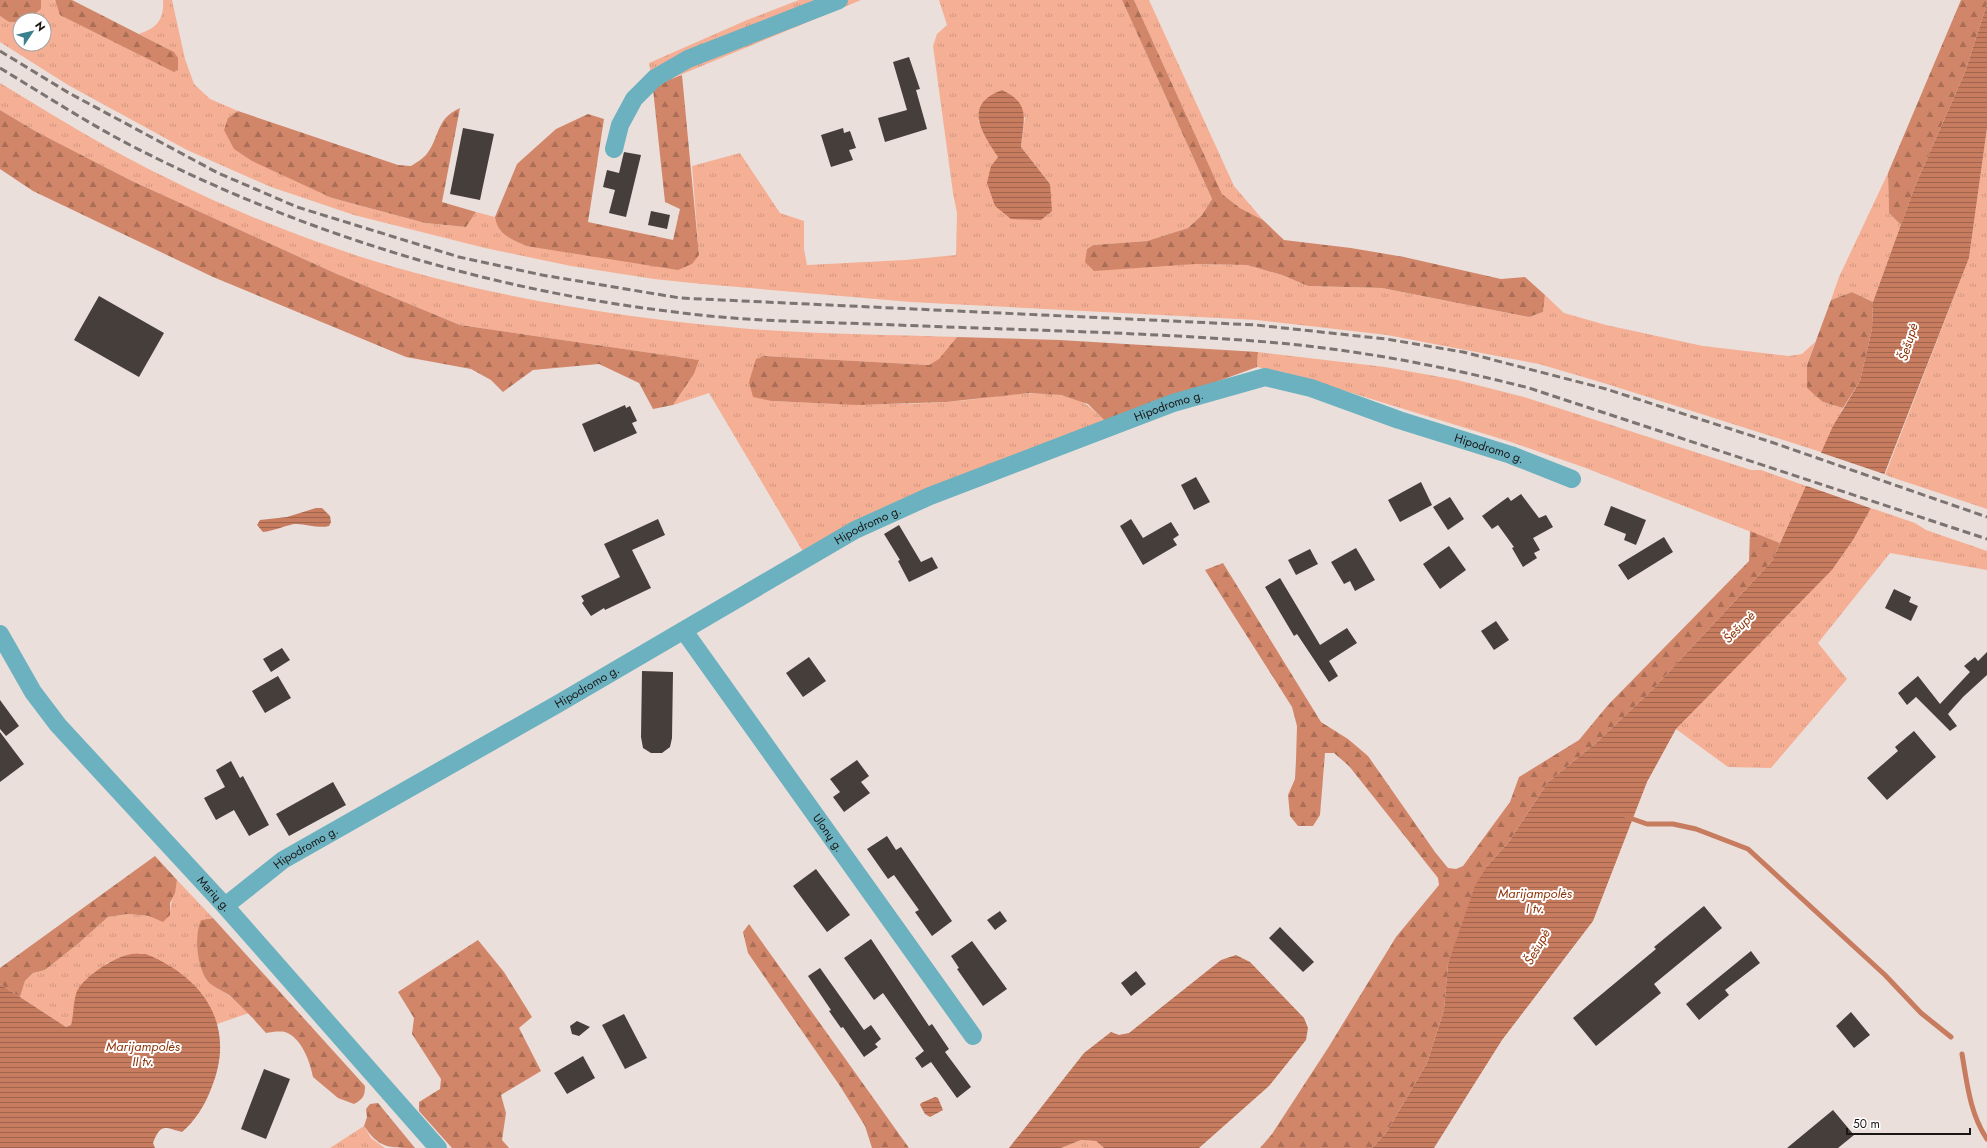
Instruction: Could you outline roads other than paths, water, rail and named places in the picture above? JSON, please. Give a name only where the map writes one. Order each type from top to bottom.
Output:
[{"type":"street","points":[[614,150],[620,125],[634,99],[655,78],[688,59],[840,0]]},
{"type":"street","name":"Hipodromo g.","points":[[225,906],[283,860],[373,810],[684,631],[856,530],[930,496],[1174,403],[1265,376],[1311,388],[1399,420],[1511,455],[1572,479]]},
{"type":"street","name":"Ulonų g.","points":[[684,631],[972,1036]]},
{"type":"street","name":"Marių g.","points":[[0,634],[33,692],[58,725],[225,906],[438,1148]]},
{"type":"water","name":"Marijampolės I tv.","points":[[1987,4],[1987,128],[1969,258],[1871,508],[1853,540],[1832,570],[1676,729],[1647,782],[1593,921],[1502,1040],[1434,1148],[1372,1148],[1386,1133],[1427,1063],[1444,1010],[1448,964],[1475,886],[1487,866],[1508,843],[1548,782],[1596,743],[1653,689],[1772,561],[1833,426],[1860,381],[1872,329],[1873,302],[1915,186],[1965,72]]},
{"type":"water","points":[[1002,90],[1012,95],[1022,107],[1024,121],[1021,147],[1050,184],[1052,211],[1041,220],[1011,219],[995,206],[987,183],[991,166],[998,157],[982,129],[979,120],[979,111],[982,103],[990,96]]},
{"type":"water","points":[[316,508],[322,508],[330,516],[331,522],[329,526],[320,527],[294,524],[263,532],[257,525],[260,520],[287,517]]},
{"type":"water","name":"Marijampolės II tv.","points":[[132,954],[146,954],[167,964],[185,976],[199,991],[210,1007],[217,1025],[220,1045],[218,1066],[209,1095],[195,1118],[182,1132],[167,1128],[161,1129],[153,1143],[155,1148],[0,1148],[0,984],[66,1027],[71,1025],[76,994],[79,988],[90,976],[121,957]]},
{"type":"water","points":[[1236,955],[1250,962],[1304,1018],[1308,1028],[1306,1040],[1269,1086],[1199,1148],[1104,1148],[1096,1141],[1081,1140],[1061,1148],[1009,1148],[1084,1053],[1111,1032],[1119,1035],[1129,1033],[1221,960]]},
{"type":"water","points":[[935,1097],[938,1098],[943,1110],[930,1117],[925,1114],[920,1105],[921,1103]]},
{"type":"waterway","points":[[1627,817],[1647,824],[1673,824],[1696,829],[1748,849],[1885,975],[1921,1013],[1951,1037]]},
{"type":"waterway","points":[[1962,1054],[1973,1109],[1981,1129],[1987,1139]]},
{"type":"railway","points":[[0,51],[69,93],[218,173],[297,207],[459,257],[542,275],[680,298],[1256,325],[1386,339],[1463,352],[1606,389],[1771,442],[1987,517]]},
{"type":"railway","points":[[0,68],[130,145],[196,177],[262,206],[399,254],[469,274],[540,290],[611,303],[709,316],[790,321],[1166,335],[1290,344],[1393,358],[1529,388],[1987,539]]},
{"type":"water label","name":"Šešupė","points":[[1908,342]]},
{"type":"water label","name":"Šešupė","points":[[1739,627]]},
{"type":"water label","name":"Šešupė","points":[[1537,947]]}]
